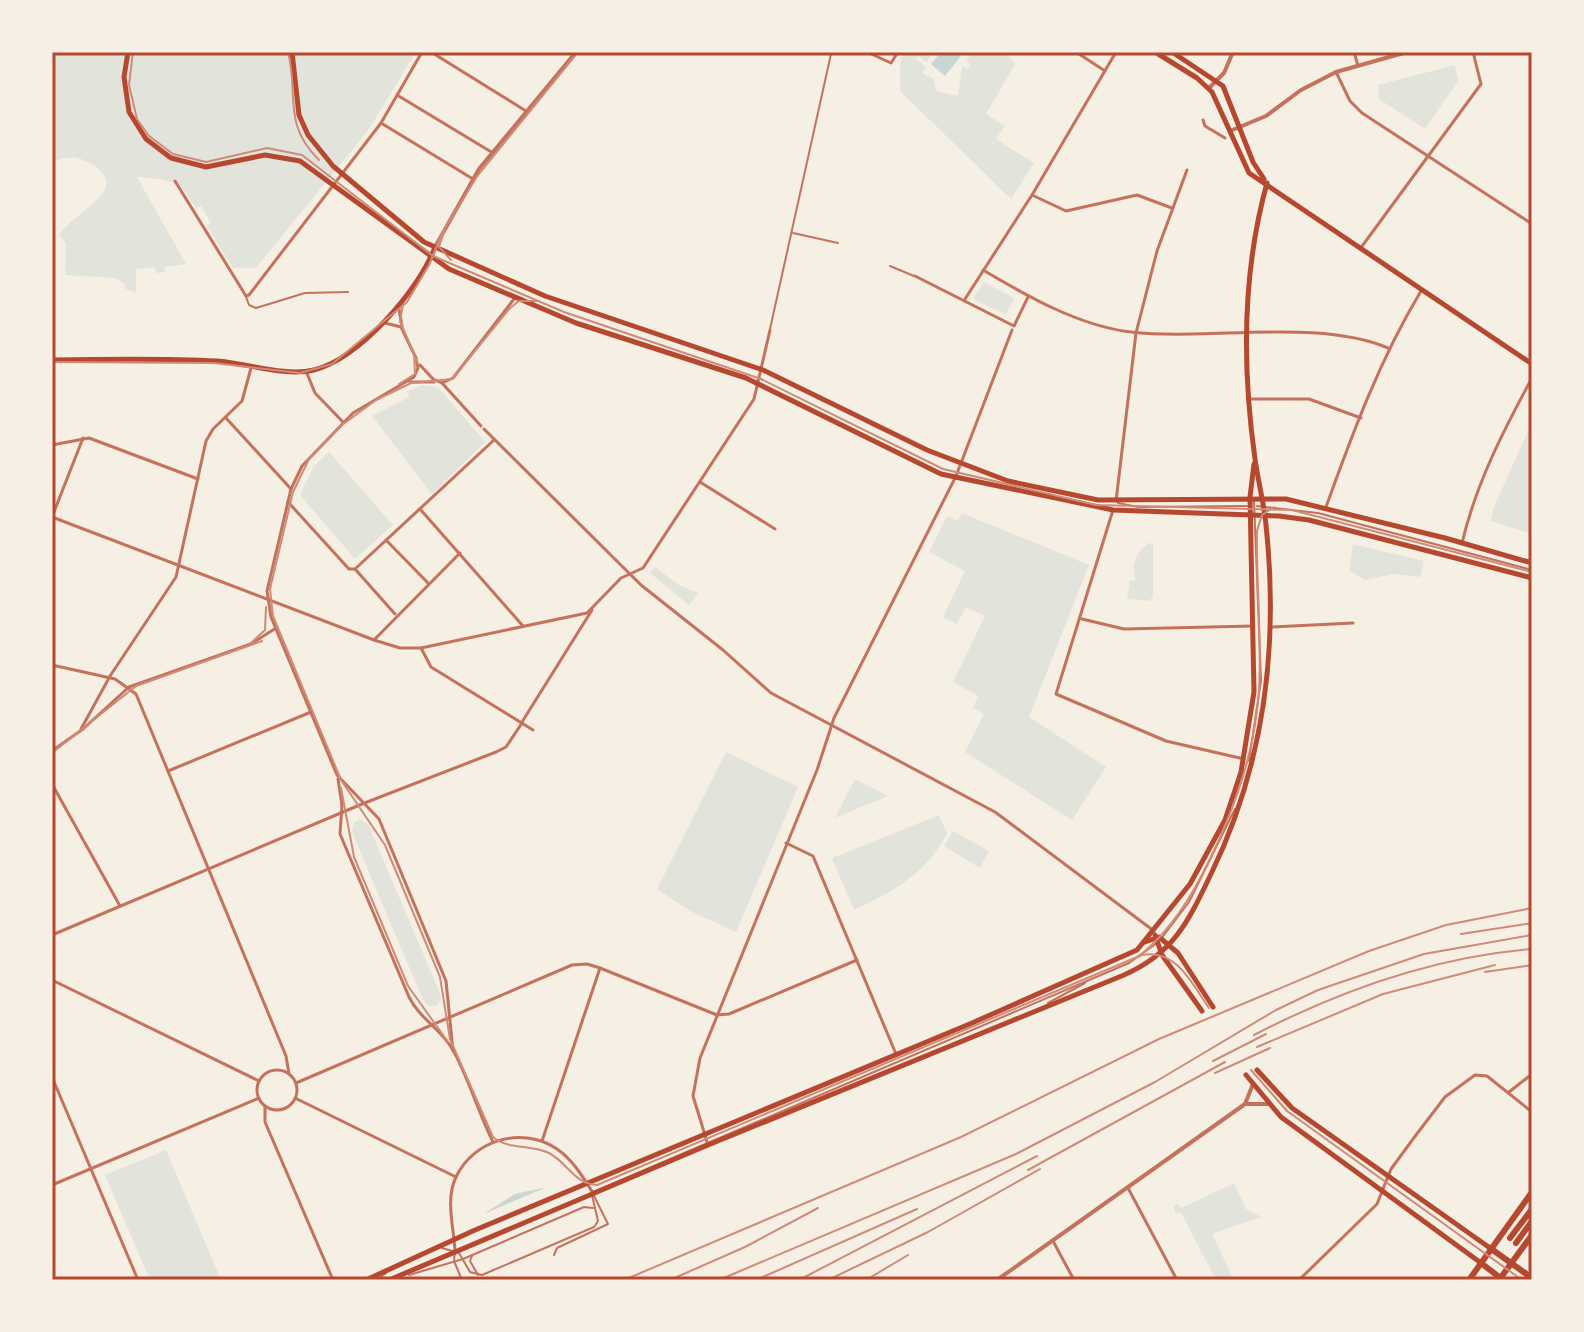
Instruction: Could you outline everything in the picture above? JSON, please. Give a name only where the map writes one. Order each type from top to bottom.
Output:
[{"type":"main road","points":[[128,52],[124,77],[129,112],[139,131],[162,153],[180,162],[206,167],[265,155],[288,157],[335,184],[431,257],[514,298],[760,384],[928,468],[1116,501],[1261,497],[1326,508],[1532,563]]},
{"type":"main road","points":[[292,52],[296,105],[301,122],[318,150],[408,230],[435,247],[596,315],[763,370],[958,471],[1113,510],[1257,515],[1332,525],[1532,578]]},
{"type":"main road","points":[[1155,52],[1209,88],[1245,169],[1421,291],[1531,361]]},
{"type":"main road","points":[[389,1280],[593,1196],[706,1140],[1128,955],[1144,943],[1190,884],[1220,831],[1244,759],[1254,700],[1256,505],[1261,497],[1255,459],[1246,332],[1250,264],[1267,183],[1253,162],[1229,97],[1218,80],[1172,52]]},
{"type":"main road","points":[[52,360],[252,364],[306,371],[337,359],[401,307],[435,247]]},
{"type":"main road","points":[[366,1280],[588,1184],[1132,972],[1162,955],[1200,898],[1238,816],[1254,765],[1266,693],[1268,627],[1256,505],[1250,497],[1255,459]]},
{"type":"main road","points":[[1154,931],[1162,955],[1202,1011]]},
{"type":"main road","points":[[1144,943],[1158,939],[1171,944],[1213,1007]]},
{"type":"main road","points":[[1257,1070],[1292,1108],[1532,1278]]},
{"type":"main road","points":[[1246,1075],[1268,1104],[1290,1125],[1501,1279],[1532,1235]]},
{"type":"main road","points":[[1469,1280],[1532,1192]]},
{"type":"main road","points":[[1532,1209],[1513,1240],[1532,1221]]},
{"type":"street","points":[[175,181],[246,296],[381,123],[422,52]]},
{"type":"street","points":[[431,52],[526,111]]},
{"type":"street","points":[[435,247],[473,179],[576,52]]},
{"type":"street","points":[[867,52],[891,63],[898,52]]},
{"type":"street","points":[[1076,52],[1105,71]]},
{"type":"street","points":[[965,299],[1032,195],[1116,52]]},
{"type":"street","points":[[1209,88],[1218,80],[1233,52]]},
{"type":"street","points":[[1354,52],[1358,66]]},
{"type":"street","points":[[1230,131],[1266,116],[1301,90],[1336,72],[1407,52]]},
{"type":"street","points":[[1360,249],[1481,84],[1473,52]]},
{"type":"street","points":[[1336,72],[1350,101],[1362,113],[1532,224]]},
{"type":"street","points":[[397,95],[493,153]]},
{"type":"street","points":[[1203,120],[1205,126],[1225,138]]},
{"type":"street","points":[[381,123],[473,179]]},
{"type":"street","points":[[1116,501],[1136,333],[1172,208],[1187,170]]},
{"type":"street","points":[[1032,195],[1066,211],[1137,195],[1172,208]]},
{"type":"street","points":[[983,270],[1028,297],[1094,322],[1136,333],[1246,332],[1362,339],[1388,348]]},
{"type":"street","points":[[915,276],[965,299],[1013,328]]},
{"type":"street","points":[[1326,508],[1388,348],[1421,291]]},
{"type":"street","points":[[706,1140],[693,1088],[700,1058],[831,727],[958,471],[1028,297]]},
{"type":"street","points":[[403,384],[420,381],[441,383],[454,377],[514,298]]},
{"type":"street","points":[[401,307],[404,330],[416,359],[427,374],[441,383],[482,428],[631,574],[771,693],[995,812],[1154,931]]},
{"type":"street","points":[[380,325],[393,323],[404,330]]},
{"type":"street","points":[[52,935],[362,804],[506,747],[592,610],[621,578],[643,568],[754,399],[760,384],[770,330]]},
{"type":"street","points":[[416,359],[417,374],[366,404],[307,458],[291,489],[268,600],[276,628],[337,775],[340,834],[415,1010],[453,1051],[493,1142]]},
{"type":"street","points":[[79,732],[109,678],[180,568],[209,434],[245,395],[252,364]]},
{"type":"street","points":[[306,371],[315,393],[343,422]]},
{"type":"street","points":[[1462,544],[1479,485],[1500,437],[1532,378]]},
{"type":"street","points":[[1250,399],[1309,399],[1361,418]]},
{"type":"street","points":[[226,418],[291,489]]},
{"type":"street","points":[[52,445],[83,438],[198,479]]},
{"type":"street","points":[[83,438],[52,517],[374,640],[400,648],[421,648],[592,610]]},
{"type":"street","points":[[288,502],[349,569],[355,569],[494,440]]},
{"type":"street","points":[[700,482],[775,529]]},
{"type":"street","points":[[420,509],[523,626]]},
{"type":"street","points":[[1113,510],[1082,619],[1056,694],[1166,741],[1244,759]]},
{"type":"street","points":[[386,540],[428,584]]},
{"type":"street","points":[[374,640],[460,553]]},
{"type":"street","points":[[355,569],[396,615]]},
{"type":"street","points":[[1082,619],[1124,629],[1253,626]]},
{"type":"street","points":[[1268,627],[1353,623]]},
{"type":"street","points":[[52,751],[79,732],[129,687],[251,644],[276,628]]},
{"type":"street","points":[[421,648],[431,667],[533,730]]},
{"type":"street","points":[[52,665],[109,678],[129,687],[168,771],[286,1056],[289,1074],[296,1083],[295,1098],[285,1108],[265,1106]]},
{"type":"street","points":[[1532,677],[1532,735]]},
{"type":"street","points":[[168,771],[311,712]]},
{"type":"street","points":[[337,775],[379,819],[446,981],[453,1051]]},
{"type":"street","points":[[52,784],[120,906]]},
{"type":"street","points":[[786,843],[813,856],[897,1054]]},
{"type":"street","points":[[296,1083],[572,965],[600,968],[717,1015],[729,1014],[857,960]]},
{"type":"street","points":[[542,1141],[600,968]]},
{"type":"street","points":[[52,980],[259,1081]]},
{"type":"street","points":[[289,1074],[272,1070],[259,1081],[259,1098],[265,1106],[265,1122],[333,1280]]},
{"type":"street","points":[[1509,1092],[1532,1074]]},
{"type":"street","points":[[1299,1280],[1351,1232],[1384,1193],[1388,1176],[1445,1097],[1475,1075],[1487,1076],[1532,1112]]},
{"type":"street","points":[[52,1077],[138,1280]]},
{"type":"street","points":[[997,1280],[1245,1104],[1253,1084]]},
{"type":"street","points":[[52,1185],[259,1098]]},
{"type":"street","points":[[295,1098],[456,1177]]},
{"type":"street","points":[[1245,1104],[1268,1104]]},
{"type":"street","points":[[455,1251],[451,1207],[456,1177],[474,1155],[493,1142],[512,1137],[542,1141],[565,1155],[588,1184],[593,1196]]},
{"type":"street","points":[[1127,1187],[1177,1280]]},
{"type":"street","points":[[1053,1241],[1074,1280]]},
{"type":"lane","points":[[770,330],[831,53]]},
{"type":"lane","points":[[791,232],[838,243]]},
{"type":"lane","points":[[890,266],[915,276]]},
{"type":"lane","points":[[246,296],[249,305],[256,308],[305,293],[348,292]]},
{"type":"lane","points":[[1116,501],[1138,507]]},
{"type":"lane","points":[[1113,510],[1256,505],[1329,516],[1532,570]]},
{"type":"lane","points":[[404,1274],[413,1275],[463,1259],[585,1207],[598,1187],[1143,957],[1189,902],[1239,799],[1251,754],[1261,680],[1257,515]]},
{"type":"lane","points":[[1044,1006],[1100,975]]},
{"type":"lane","points":[[441,1248],[455,1251],[470,1272],[479,1275],[594,1227],[598,1221],[593,1196]]},
{"type":"lane","points":[[554,1255],[557,1248],[608,1224],[593,1196]]},
{"type":"lane","points":[[585,1207],[594,1209]]},
{"type":"lane","points":[[455,1251],[454,1261],[462,1280]]},
{"type":"lane","points":[[475,1254],[470,1261],[479,1275]]},
{"type":"lane","points":[[377,1280],[389,1271]]},
{"type":"shaded area","points":[[52,52],[416,52],[369,129],[256,268],[233,268],[207,226],[211,223],[201,206],[196,208],[179,186],[166,180],[137,177],[186,264],[165,267],[165,272],[156,273],[155,267],[136,269],[136,293],[126,289],[124,283],[115,278],[65,275],[66,243],[59,235],[98,198],[105,189],[106,179],[99,169],[81,159],[52,160]]},
{"type":"shaded area","points":[[905,52],[934,52],[926,62],[918,56],[916,59],[926,67],[922,73],[934,79],[936,91],[958,96],[962,66],[967,69],[971,65],[966,60],[970,55],[1005,52],[1015,64],[986,114],[1005,126],[996,139],[1034,163],[1011,199],[900,91],[900,61]]},
{"type":"shaded area","points":[[941,52],[957,52],[961,56],[945,76],[931,64]]},
{"type":"shaded area","points":[[1455,65],[1458,81],[1425,129],[1379,99],[1378,85]]},
{"type":"shaded area","points":[[984,282],[1014,298],[1006,315],[973,299]]},
{"type":"shaded area","points":[[422,385],[438,387],[485,442],[432,494],[372,416],[409,397],[408,391]]},
{"type":"shaded area","points":[[1532,422],[1532,534],[1491,521],[1493,509]]},
{"type":"shaded area","points":[[329,452],[393,525],[355,559],[300,495],[314,466]]},
{"type":"shaded area","points":[[962,513],[1089,565],[1029,717],[1106,767],[1072,820],[965,752],[984,714],[973,708],[978,696],[953,682],[985,616],[966,607],[957,624],[943,617],[965,571],[929,552],[947,516],[958,521]]},
{"type":"shaded area","points":[[1149,543],[1153,544],[1153,597],[1149,601],[1127,599],[1130,581],[1136,580],[1135,560]]},
{"type":"shaded area","points":[[1353,544],[1424,561],[1420,577],[1393,574],[1365,580],[1349,570]]},
{"type":"shaded area","points":[[655,567],[679,585],[698,593],[689,605],[650,573]]},
{"type":"shaded area","points":[[726,752],[798,787],[736,932],[690,911],[657,889]]},
{"type":"shaded area","points":[[855,779],[888,796],[835,818]]},
{"type":"shaded area","points":[[939,815],[947,834],[929,860],[895,888],[854,910],[832,858]]},
{"type":"shaded area","points":[[360,820],[368,824],[440,993],[441,1000],[436,1006],[428,1006],[423,1000],[352,832],[354,822]]},
{"type":"shaded area","points":[[953,831],[989,851],[980,868],[944,846]]},
{"type":"shaded area","points":[[166,1150],[221,1280],[150,1280],[105,1175]]},
{"type":"shaded area","points":[[1234,1183],[1246,1209],[1261,1217],[1212,1234],[1232,1276],[1216,1280],[1181,1212],[1176,1214],[1173,1206],[1178,1204],[1181,1208]]},
{"type":"shaded area","points":[[547,1187],[486,1213],[485,1213],[515,1194]]},
{"type":"tram line","points":[[133,52],[129,85],[137,119],[149,136],[173,154],[206,162],[267,148],[302,155],[433,256],[564,312],[761,379],[943,469],[1096,505],[1292,510],[1532,572]]},
{"type":"tram line","points":[[288,52],[296,121],[307,147],[319,160]]},
{"type":"tram line","points":[[52,362],[214,363],[300,373],[332,364],[407,302],[429,265],[443,231],[478,175],[578,52]]},
{"type":"tram line","points":[[445,228],[439,247],[451,260]]},
{"type":"tram line","points":[[537,301],[519,301],[510,308],[452,379],[411,383],[376,400],[342,425],[309,459],[293,492],[270,589],[273,616],[341,780],[385,845],[440,977],[450,1039],[493,1137],[506,1144],[549,1153],[582,1181],[597,1185],[1142,955],[1154,954],[1174,962],[1209,1008]]},
{"type":"tram line","points":[[403,305],[400,321],[418,364]]},
{"type":"tram line","points":[[399,384],[415,374],[414,354]]},
{"type":"tram line","points":[[1138,957],[1171,924],[1196,886],[1219,839],[1243,777],[1259,690],[1257,531],[1262,515],[1274,507]]},
{"type":"tram line","points":[[251,643],[265,630],[266,607]]},
{"type":"tram line","points":[[52,753],[136,686],[262,641]]},
{"type":"tram line","points":[[341,788],[354,857],[408,986],[448,1042]]},
{"type":"tram line","points":[[1251,1070],[1287,1111],[1522,1280]]},
{"type":"railway","points":[[624,1280],[961,1137],[1159,1039],[1369,951],[1446,925],[1532,908]]},
{"type":"railway","points":[[1461,934],[1532,923]]},
{"type":"railway","points":[[719,1280],[1016,1154],[1155,1082],[1276,1010],[1318,990],[1424,954],[1532,935]]},
{"type":"railway","points":[[1254,1035],[1320,1004],[1389,978],[1459,959],[1532,949]]},
{"type":"railway","points":[[1257,1047],[1383,994],[1495,965]]},
{"type":"railway","points":[[1485,972],[1532,965]]},
{"type":"railway","points":[[1213,1061],[1266,1034]]},
{"type":"railway","points":[[1215,1073],[1270,1048]]},
{"type":"railway","points":[[1028,1170],[1225,1062]]},
{"type":"railway","points":[[799,1280],[1037,1156]]},
{"type":"railway","points":[[828,1280],[928,1232],[1040,1169]]},
{"type":"railway","points":[[670,1280],[745,1247],[818,1208]]},
{"type":"railway","points":[[756,1280],[917,1209]]},
{"type":"railway","points":[[866,1280],[908,1255]]}]
